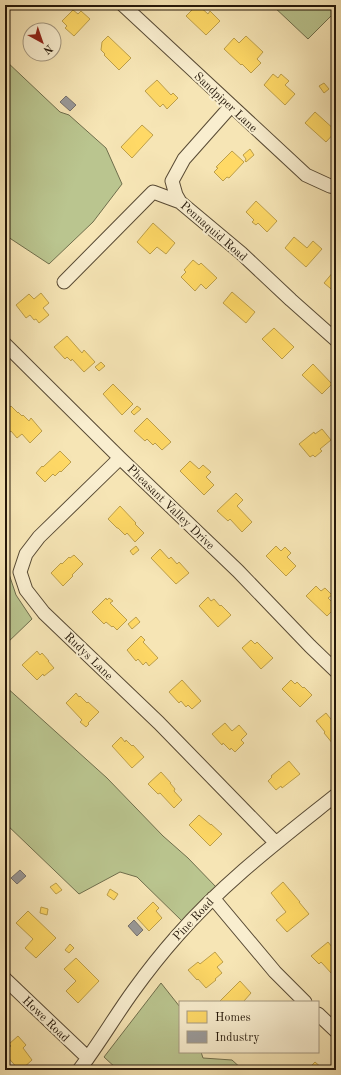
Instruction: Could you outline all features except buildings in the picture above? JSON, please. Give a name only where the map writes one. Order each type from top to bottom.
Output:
[{"type":"street","name":"Sandpiper Lane","points":[[123,5],[306,175],[330,186],[336,187]]},
{"type":"street","name":"Pennaquid Road","points":[[231,106],[184,159],[172,181],[176,195],[180,202],[240,253],[336,340]]},
{"type":"street","points":[[64,282],[153,192],[180,202]]},
{"type":"street","name":"Pheasant Valley Drive","points":[[5,344],[120,458],[238,571],[336,671]]},
{"type":"street","name":"Rudys Lane","points":[[120,458],[39,537],[26,554],[20,572],[26,590],[44,613],[159,723],[276,843]]},
{"type":"street","name":"Pine Road","points":[[79,1070],[134,990],[177,936],[213,898],[276,843],[336,795]]},
{"type":"street","points":[[213,898],[275,972],[304,1001]]},
{"type":"street","name":"Howe Road","points":[[5,979],[88,1058]]},
{"type":"street","points":[[319,1015],[336,1031]]},
{"type":"green space","points":[[272,5],[336,5],[336,11],[308,39]]},
{"type":"green space","points":[[5,60],[60,112],[69,115],[106,148],[122,184],[93,222],[49,264],[5,235]]},
{"type":"green space","points":[[5,574],[9,574],[16,595],[32,619],[5,645]]},
{"type":"green space","points":[[5,686],[107,778],[163,836],[188,858],[217,888],[183,922],[137,877],[120,872],[79,894],[5,823]]},
{"type":"green space","points":[[161,983],[179,1006],[179,1053],[201,1053],[203,1058],[232,1060],[243,1070],[118,1070],[104,1057]]}]
